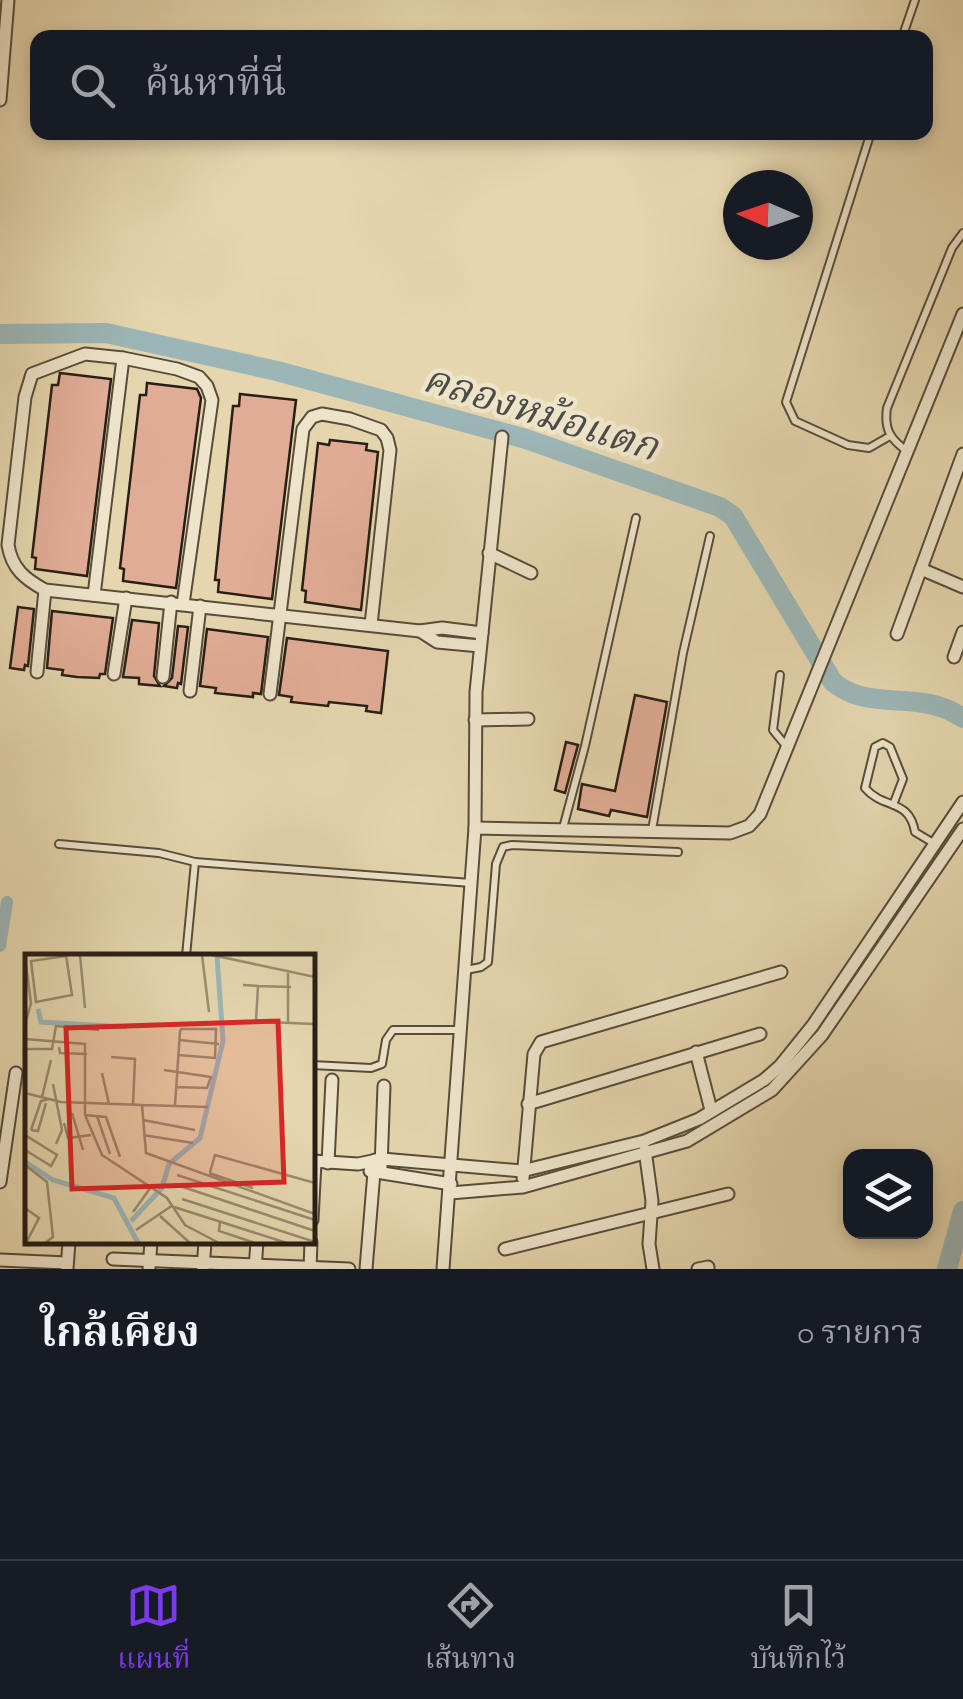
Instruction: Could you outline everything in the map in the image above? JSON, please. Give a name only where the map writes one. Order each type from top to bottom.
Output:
[{"type":"street","points":[[0,100],[8,0]]},
{"type":"street","points":[[475,828],[730,833],[749,826],[760,814],[963,314]]},
{"type":"street","points":[[164,677],[177,603],[212,400],[199,376],[177,368],[85,354],[69,358],[32,374],[28,384],[8,545],[16,570],[27,581],[45,590],[177,603],[420,631],[437,642],[481,640]]},
{"type":"street","points":[[94,594],[123,358]]},
{"type":"street","points":[[270,694],[303,429],[312,417],[322,414],[380,430],[390,450],[370,625]]},
{"type":"street","points":[[443,1269],[475,828],[475,720],[502,437]]},
{"type":"street","points":[[898,634],[963,454]]},
{"type":"street","points":[[489,553],[531,573]]},
{"type":"street","points":[[921,569],[963,587]]},
{"type":"street","points":[[37,672],[45,590]]},
{"type":"street","points":[[114,674],[126,598]]},
{"type":"street","points":[[190,691],[200,606]]},
{"type":"street","points":[[954,657],[963,632]]},
{"type":"street","points":[[475,720],[528,719]]},
{"type":"street","points":[[378,1166],[451,1188],[524,1187],[644,1147],[764,1080],[817,1030],[963,802]]},
{"type":"street","points":[[319,1162],[522,1172],[702,1135],[772,1090],[895,929],[963,828]]},
{"type":"street","points":[[883,922],[895,929]]},
{"type":"street","points":[[524,1187],[528,1104],[534,1054],[541,1042],[781,972]]},
{"type":"street","points":[[528,1104],[760,1034]]},
{"type":"street","points":[[696,1052],[711,1110]]},
{"type":"street","points":[[0,1182],[16,1073]]},
{"type":"street","points":[[315,1195],[332,1080]]},
{"type":"street","points":[[366,1269],[384,1086]]},
{"type":"street","points":[[11,1103],[25,1101]]},
{"type":"street","points":[[644,1147],[654,1269]]},
{"type":"street","points":[[506,1248],[728,1194]]},
{"type":"street","points":[[113,1259],[150,1264],[349,1269]]},
{"type":"street","points":[[0,1260],[67,1266]]},
{"type":"lane","points":[[905,30],[915,0]]},
{"type":"lane","points":[[868,140],[786,402],[795,422],[848,446],[869,448],[890,436]]},
{"type":"lane","points":[[907,452],[890,436],[885,422],[894,389],[952,248],[963,233]]},
{"type":"lane","points":[[562,829],[585,746],[636,518]]},
{"type":"lane","points":[[652,830],[683,653],[710,536]]},
{"type":"lane","points":[[780,675],[773,730],[787,747]]},
{"type":"lane","points":[[893,805],[902,779],[890,747],[879,744],[865,788],[873,796],[893,805],[908,811],[915,832],[935,844]]},
{"type":"lane","points":[[60,844],[160,853],[195,862],[471,883]]},
{"type":"lane","points":[[464,971],[482,968],[488,962],[496,864],[503,847],[678,852]]},
{"type":"lane","points":[[186,954],[195,862]]},
{"type":"lane","points":[[315,1065],[371,1068],[382,1064],[392,1030],[460,1030]]},
{"type":"building","points":[[60,373],[111,379],[87,576],[35,569],[36,558],[32,557],[52,385],[58,385]]},
{"type":"building","points":[[147,383],[197,389],[201,398],[176,588],[123,581],[124,569],[120,568],[140,395],[146,395]]},
{"type":"building","points":[[240,394],[296,400],[272,599],[218,592],[219,580],[215,580],[233,406],[239,406]]},
{"type":"building","points":[[330,440],[367,444],[366,450],[378,452],[361,610],[305,602],[306,591],[302,590],[318,443],[329,445]]},
{"type":"building","points":[[18,607],[34,609],[28,666],[24,670],[10,668]]},
{"type":"building","points":[[52,611],[113,618],[105,674],[99,678],[77,677],[47,668]]},
{"type":"building","points":[[132,620],[159,623],[154,676],[160,686],[139,684],[139,678],[123,677]]},
{"type":"building","points":[[178,626],[188,627],[181,684],[177,688],[164,686],[172,678]]},
{"type":"building","points":[[207,629],[268,637],[261,694],[253,693],[253,697],[215,693],[216,688],[200,686]]},
{"type":"building","points":[[287,638],[388,651],[381,713],[366,711],[367,706],[291,702],[292,697],[279,695]]},
{"type":"building","points":[[635,695],[667,702],[647,817],[611,810],[609,816],[578,809],[582,784],[615,791]]},
{"type":"building","points":[[566,742],[578,745],[565,793],[555,790]]},
{"type":"waterway","name":"คลองหม้อแตก","points":[[0,334],[106,333],[277,371],[526,439],[720,507],[733,516],[833,682],[863,697],[929,704],[963,718]]},
{"type":"waterway","points":[[0,946],[7,902]]},
{"type":"waterway","points":[[947,1269],[963,1211]]}]
